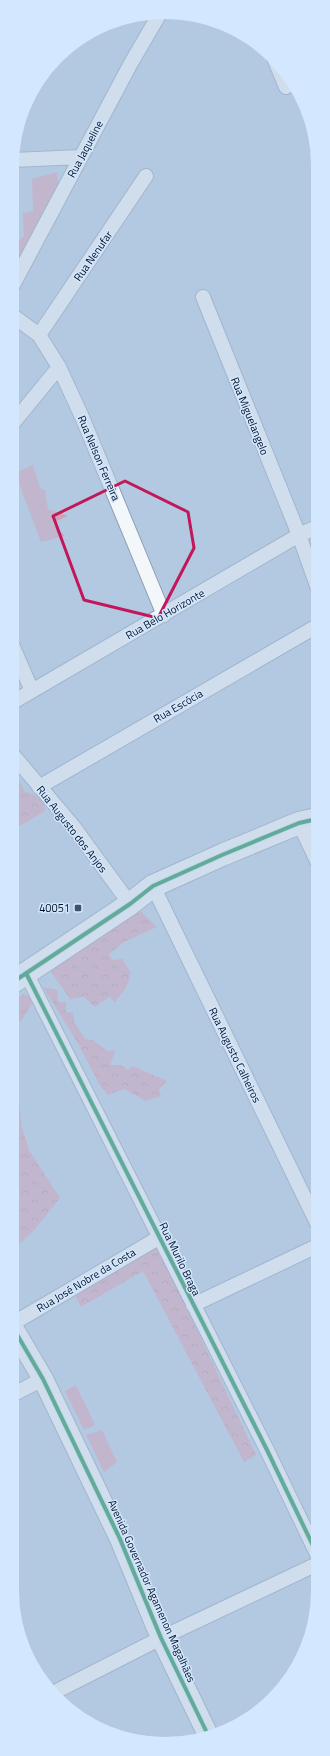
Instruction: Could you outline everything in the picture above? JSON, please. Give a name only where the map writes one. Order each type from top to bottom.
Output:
[{"type":"main road","points":[[19,978],[130,904],[153,886],[222,855],[308,821]]},
{"type":"main road","name":"Avenida Governador Agamenon Magalhães","points":[[19,1337],[43,1379],[120,1539],[161,1638],[206,1731]]},
{"type":"street","name":"Rua Jaqueline","points":[[19,274],[131,62],[157,19]]},
{"type":"street","points":[[282,78],[286,87]]},
{"type":"street","points":[[19,160],[81,157]]},
{"type":"street","name":"Rua Nenufar","points":[[39,335],[146,176]]},
{"type":"street","name":"Rua Miguelangelo","points":[[203,297],[299,535],[311,569]]},
{"type":"street","name":"Rua Nelson Ferreira","points":[[19,320],[39,335],[59,366],[85,424],[164,615]]},
{"type":"street","points":[[19,416],[59,366]]},
{"type":"street","name":"Rua Belo Horizonte","points":[[19,699],[299,535],[311,530]]},
{"type":"street","name":"Rua Escócia","points":[[39,787],[311,629]]},
{"type":"street","points":[[19,661],[32,691]]},
{"type":"street","name":"Rua Augusto dos Anjos","points":[[19,762],[73,826],[130,904]]},
{"type":"street","points":[[308,821],[311,834]]},
{"type":"street","name":"Rua Augusto Calheiros","points":[[153,886],[311,1211]]},
{"type":"street","name":"Rua Murilo Braga","points":[[19,978],[160,1237],[267,1450],[311,1542]]},
{"type":"street","name":"Rua José Nobre da Costa","points":[[19,1321],[160,1237]]},
{"type":"street","points":[[193,1305],[311,1249]]},
{"type":"street","points":[[19,1391],[43,1379]]},
{"type":"street","points":[[58,1690],[161,1638],[311,1567]]},
{"type":"highlighted area","points":[[125,481],[188,512],[194,548],[158,618],[84,600],[53,516]]},
{"type":"green space","points":[[57,172],[60,197],[19,271],[19,241],[24,236],[23,213],[33,211],[32,179]]},
{"type":"green space","points":[[33,465],[40,488],[45,490],[48,509],[68,516],[52,523],[65,536],[41,542],[19,484],[19,471]]},
{"type":"green space","points":[[19,780],[25,792],[33,794],[44,802],[45,811],[19,826]]},
{"type":"green space","points":[[140,911],[157,927],[124,942],[109,954],[112,960],[122,959],[131,973],[126,988],[115,1002],[109,997],[95,1007],[84,997],[70,999],[47,966]]},
{"type":"green space","points":[[43,987],[57,990],[58,1002],[66,1002],[66,1013],[73,1012],[74,1022],[85,1039],[93,1040],[107,1051],[115,1050],[110,1065],[121,1065],[128,1070],[133,1066],[167,1081],[159,1089],[161,1096],[146,1101],[124,1089],[108,1095],[99,1084],[80,1047]]},
{"type":"green space","points":[[23,994],[30,997],[32,1004],[19,1022],[19,997]]},
{"type":"green space","points":[[19,1103],[22,1127],[29,1150],[60,1198],[35,1229],[19,1244]]},
{"type":"green space","points":[[156,1243],[256,1455],[244,1462],[143,1271],[81,1307],[74,1293]]},
{"type":"green space","points":[[76,1385],[95,1425],[84,1430],[65,1391]]},
{"type":"green space","points":[[102,1430],[117,1462],[104,1472],[86,1435]]},
{"type":"cycle path","points":[[19,978],[130,904],[153,886],[222,855],[299,823],[311,820]]},
{"type":"cycle path","points":[[26,973],[267,1450],[311,1542]]},
{"type":"cycle path","points":[[19,1338],[43,1379],[120,1539],[161,1638],[206,1731]]},
{"type":"place","name":"40051","points":[[78,908]]}]
